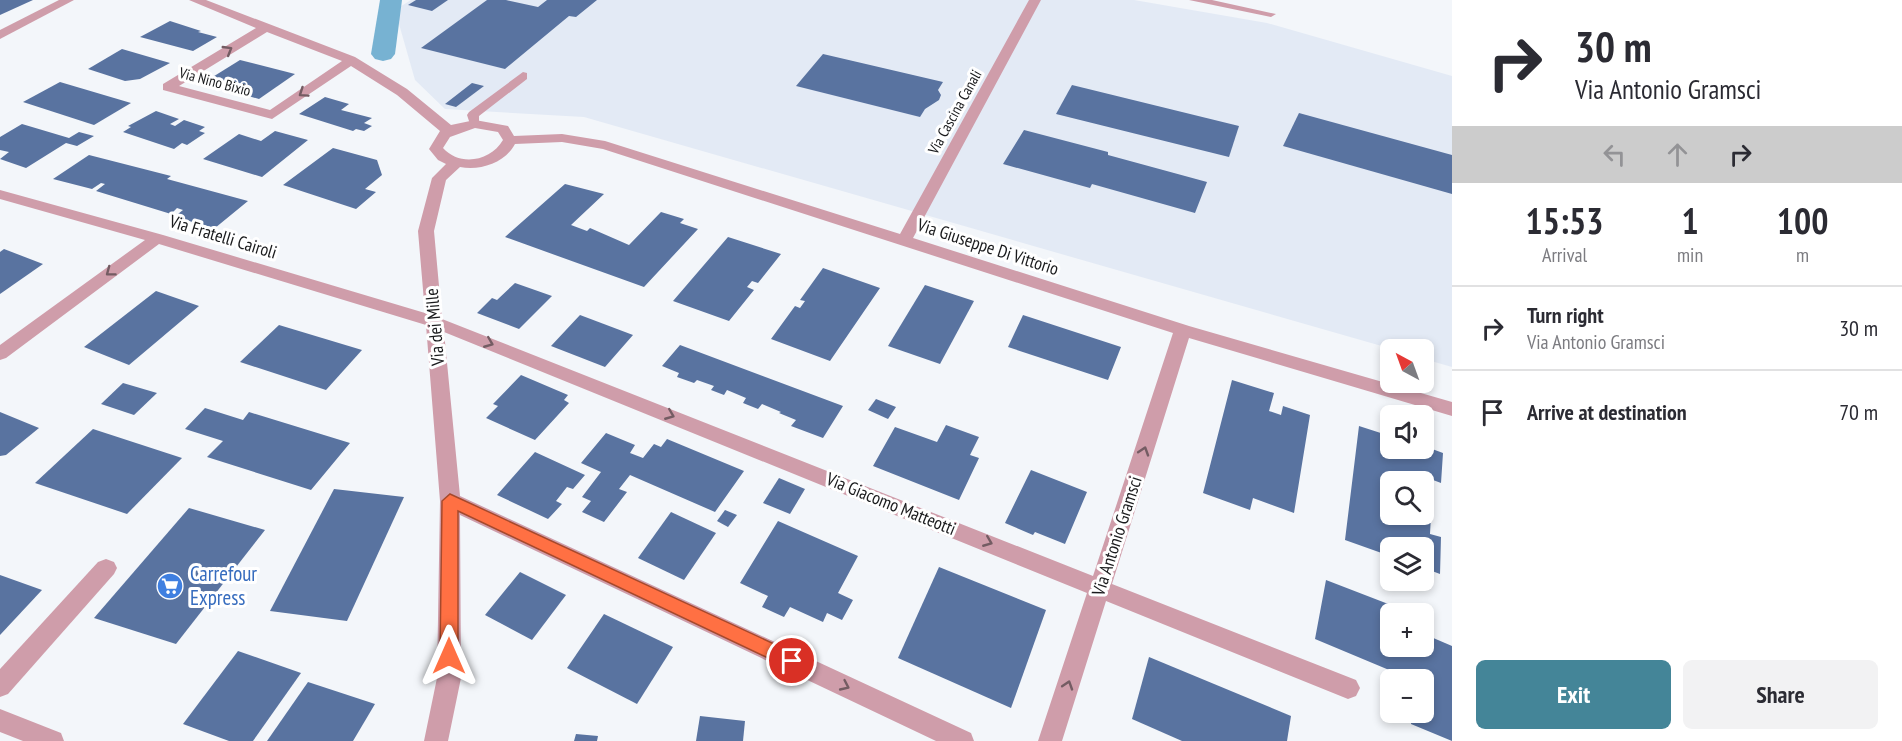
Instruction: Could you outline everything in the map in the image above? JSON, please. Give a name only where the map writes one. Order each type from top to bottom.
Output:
[{"type":"street","points":[[0,35],[68,0]]},
{"type":"street","points":[[195,0],[351,60],[402,92],[449,131]]},
{"type":"street","name":"Via Cascina Canali","points":[[904,241],[1035,0]]},
{"type":"street","name":"Via Nino Bixio","points":[[266,27],[168,87],[272,115],[351,60]]},
{"type":"street","points":[[475,124],[503,129],[510,140],[508,147],[492,159],[468,164],[456,163],[440,155],[436,149],[437,143],[449,131],[475,124]]},
{"type":"street","name":"Via Giuseppe Di Vittorio","points":[[510,140],[562,138],[605,145],[1183,330],[1452,409]]},
{"type":"street","name":"Via dei Mille","points":[[436,741],[449,678],[450,501],[426,231],[439,178],[456,163]]},
{"type":"street","name":"Via Fratelli Cairoli","points":[[0,194],[157,237],[434,322]]},
{"type":"street","points":[[0,354],[157,237]]},
{"type":"street","name":"Via Giacomo Matteotti","points":[[434,322],[1101,587],[1348,688]]},
{"type":"street","name":"Via Antonio Gramsci","points":[[1050,741],[1183,330]]},
{"type":"street","points":[[450,501],[962,741]]},
{"type":"street","points":[[0,686],[106,568]]},
{"type":"street","points":[[0,720],[52,741]]},
{"type":"lane","points":[[1194,0],[1271,14]]},
{"type":"lane","points":[[475,124],[473,115],[523,76]]},
{"type":"shaded area","points":[[411,0],[1134,0],[1267,23],[1452,76],[1452,367],[1434,362],[1434,339],[1380,339],[1380,346],[584,117],[445,109],[415,80],[395,10]]},
{"type":"building","points":[[0,0],[33,0],[0,15]]},
{"type":"building","points":[[416,0],[448,0],[432,11],[408,5]]},
{"type":"building","points":[[487,0],[506,0],[538,7],[547,0],[597,0],[576,17],[569,16],[505,69],[421,48]]},
{"type":"building","points":[[170,21],[217,37],[193,51],[140,37]]},
{"type":"building","points":[[122,49],[170,63],[140,79],[125,81],[88,69]]},
{"type":"building","points":[[823,54],[943,82],[938,90],[941,95],[939,100],[925,109],[920,117],[796,86]]},
{"type":"building","points":[[240,60],[295,74],[259,99],[203,83]]},
{"type":"building","points":[[60,82],[131,103],[94,125],[23,102]]},
{"type":"building","points":[[472,83],[484,86],[456,107],[445,104]]},
{"type":"building","points":[[1072,85],[1239,126],[1229,157],[1056,114]]},
{"type":"building","points":[[325,97],[349,104],[341,110],[372,118],[364,123],[372,126],[364,131],[356,129],[353,131],[299,114]]},
{"type":"building","points":[[156,111],[179,119],[170,124],[175,126],[184,120],[205,127],[199,131],[205,133],[187,145],[182,143],[174,149],[123,132],[131,127],[128,126]]},
{"type":"building","points":[[1299,113],[1452,155],[1452,194],[1283,146]]},
{"type":"building","points":[[22,124],[69,138],[79,132],[94,136],[77,146],[66,143],[26,168],[0,159],[9,152],[0,150],[0,137]]},
{"type":"building","points":[[1024,130],[1207,182],[1195,213],[1092,184],[1090,188],[1003,164]]},
{"type":"building","points":[[275,131],[308,140],[262,177],[203,159],[239,134],[261,141]]},
{"type":"building","points":[[333,148],[377,160],[382,175],[365,189],[376,192],[356,209],[283,185]]},
{"type":"building","points":[[89,155],[171,176],[167,179],[248,201],[215,228],[174,217],[183,210],[177,208],[171,214],[96,191],[105,184],[101,183],[92,189],[53,179]]},
{"type":"building","points":[[565,184],[604,194],[571,225],[587,231],[590,228],[629,245],[661,212],[684,219],[680,223],[698,229],[644,287],[505,237]]},
{"type":"building","points":[[728,237],[781,254],[758,283],[752,281],[747,287],[754,290],[729,321],[673,301]]},
{"type":"building","points":[[4,249],[43,264],[0,294],[0,252]]},
{"type":"building","points":[[823,268],[880,288],[830,361],[771,339],[795,306],[800,308],[805,301],[800,300]]},
{"type":"building","points":[[515,283],[552,296],[519,329],[477,313],[492,298],[497,300]]},
{"type":"building","points":[[925,285],[974,301],[940,364],[888,346]]},
{"type":"building","points":[[156,291],[199,306],[129,365],[84,347]]},
{"type":"building","points":[[580,315],[633,335],[605,367],[551,346]]},
{"type":"building","points":[[1023,315],[1121,347],[1108,380],[1008,347]]},
{"type":"building","points":[[279,325],[362,350],[326,390],[240,362]]},
{"type":"building","points":[[680,345],[843,406],[823,438],[791,426],[796,420],[762,404],[758,409],[743,403],[746,398],[727,390],[724,395],[711,390],[714,386],[697,380],[694,383],[677,377],[679,373],[662,366]]},
{"type":"building","points":[[521,375],[568,395],[564,400],[569,403],[535,440],[486,418],[498,406],[493,404]]},
{"type":"building","points":[[1232,380],[1274,393],[1269,411],[1281,415],[1283,406],[1310,415],[1294,513],[1253,498],[1250,510],[1203,493]]},
{"type":"building","points":[[123,383],[157,393],[134,415],[101,404]]},
{"type":"building","points":[[876,399],[896,407],[888,419],[868,410]]},
{"type":"building","points":[[205,408],[243,420],[249,412],[350,443],[311,490],[207,457],[223,441],[185,429]]},
{"type":"building","points":[[0,412],[39,428],[6,455],[0,456]]},
{"type":"building","points":[[946,425],[979,437],[970,455],[979,458],[959,500],[873,466],[895,427],[937,442]]},
{"type":"building","points":[[1359,426],[1380,433],[1380,459],[1434,459],[1434,450],[1443,453],[1441,483],[1434,480],[1434,471],[1380,471],[1380,525],[1430,525],[1430,534],[1441,537],[1440,574],[1434,572],[1434,537],[1380,537],[1380,552],[1345,540]]},
{"type":"building","points":[[93,429],[182,458],[127,514],[35,483]]},
{"type":"building","points":[[606,433],[635,445],[630,453],[643,458],[654,444],[661,447],[667,439],[744,471],[715,512],[630,475],[619,489],[627,492],[604,522],[582,512],[591,501],[582,497],[601,472],[581,463]]},
{"type":"building","points":[[535,452],[585,475],[573,489],[567,487],[556,501],[562,504],[548,519],[497,495]]},
{"type":"building","points":[[1031,470],[1087,492],[1065,544],[1035,532],[1033,535],[1005,523]]},
{"type":"building","points":[[779,478],[805,489],[790,514],[763,503]]},
{"type":"building","points":[[334,489],[404,497],[347,621],[270,611]]},
{"type":"building","points":[[189,508],[265,530],[176,644],[94,618]]},
{"type":"building","points":[[725,510],[737,515],[728,527],[717,521]]},
{"type":"building","points":[[671,512],[716,533],[684,580],[638,558]]},
{"type":"building","points":[[778,521],[858,556],[838,593],[853,600],[842,620],[827,613],[823,622],[790,607],[784,617],[762,607],[768,596],[740,583]]},
{"type":"building","points":[[939,567],[1046,610],[1011,708],[898,658]]},
{"type":"building","points":[[520,572],[566,595],[532,640],[485,615]]},
{"type":"building","points":[[0,575],[42,590],[0,635]]},
{"type":"building","points":[[1326,580],[1386,603],[1380,603],[1380,657],[1434,657],[1434,638],[1452,646],[1452,741],[1411,724],[1434,723],[1434,669],[1387,669],[1315,639]]},
{"type":"building","points":[[604,614],[673,647],[637,704],[567,668]]},
{"type":"building","points":[[238,651],[301,673],[253,741],[229,741],[183,724]]},
{"type":"building","points":[[1149,657],[1291,716],[1287,741],[1182,741],[1132,719]]},
{"type":"building","points":[[308,682],[375,704],[353,741],[267,741]]},
{"type":"building","points":[[700,716],[745,721],[743,741],[696,741]]},
{"type":"building","points":[[576,734],[598,736],[597,741],[574,741]]},
{"type":"waterway","points":[[383,54],[391,0]]},
{"type":"place","name":"Carrefour Express","points":[[170,586]]},
{"type":"route","points":[[449,656],[450,501],[792,661]]}]
